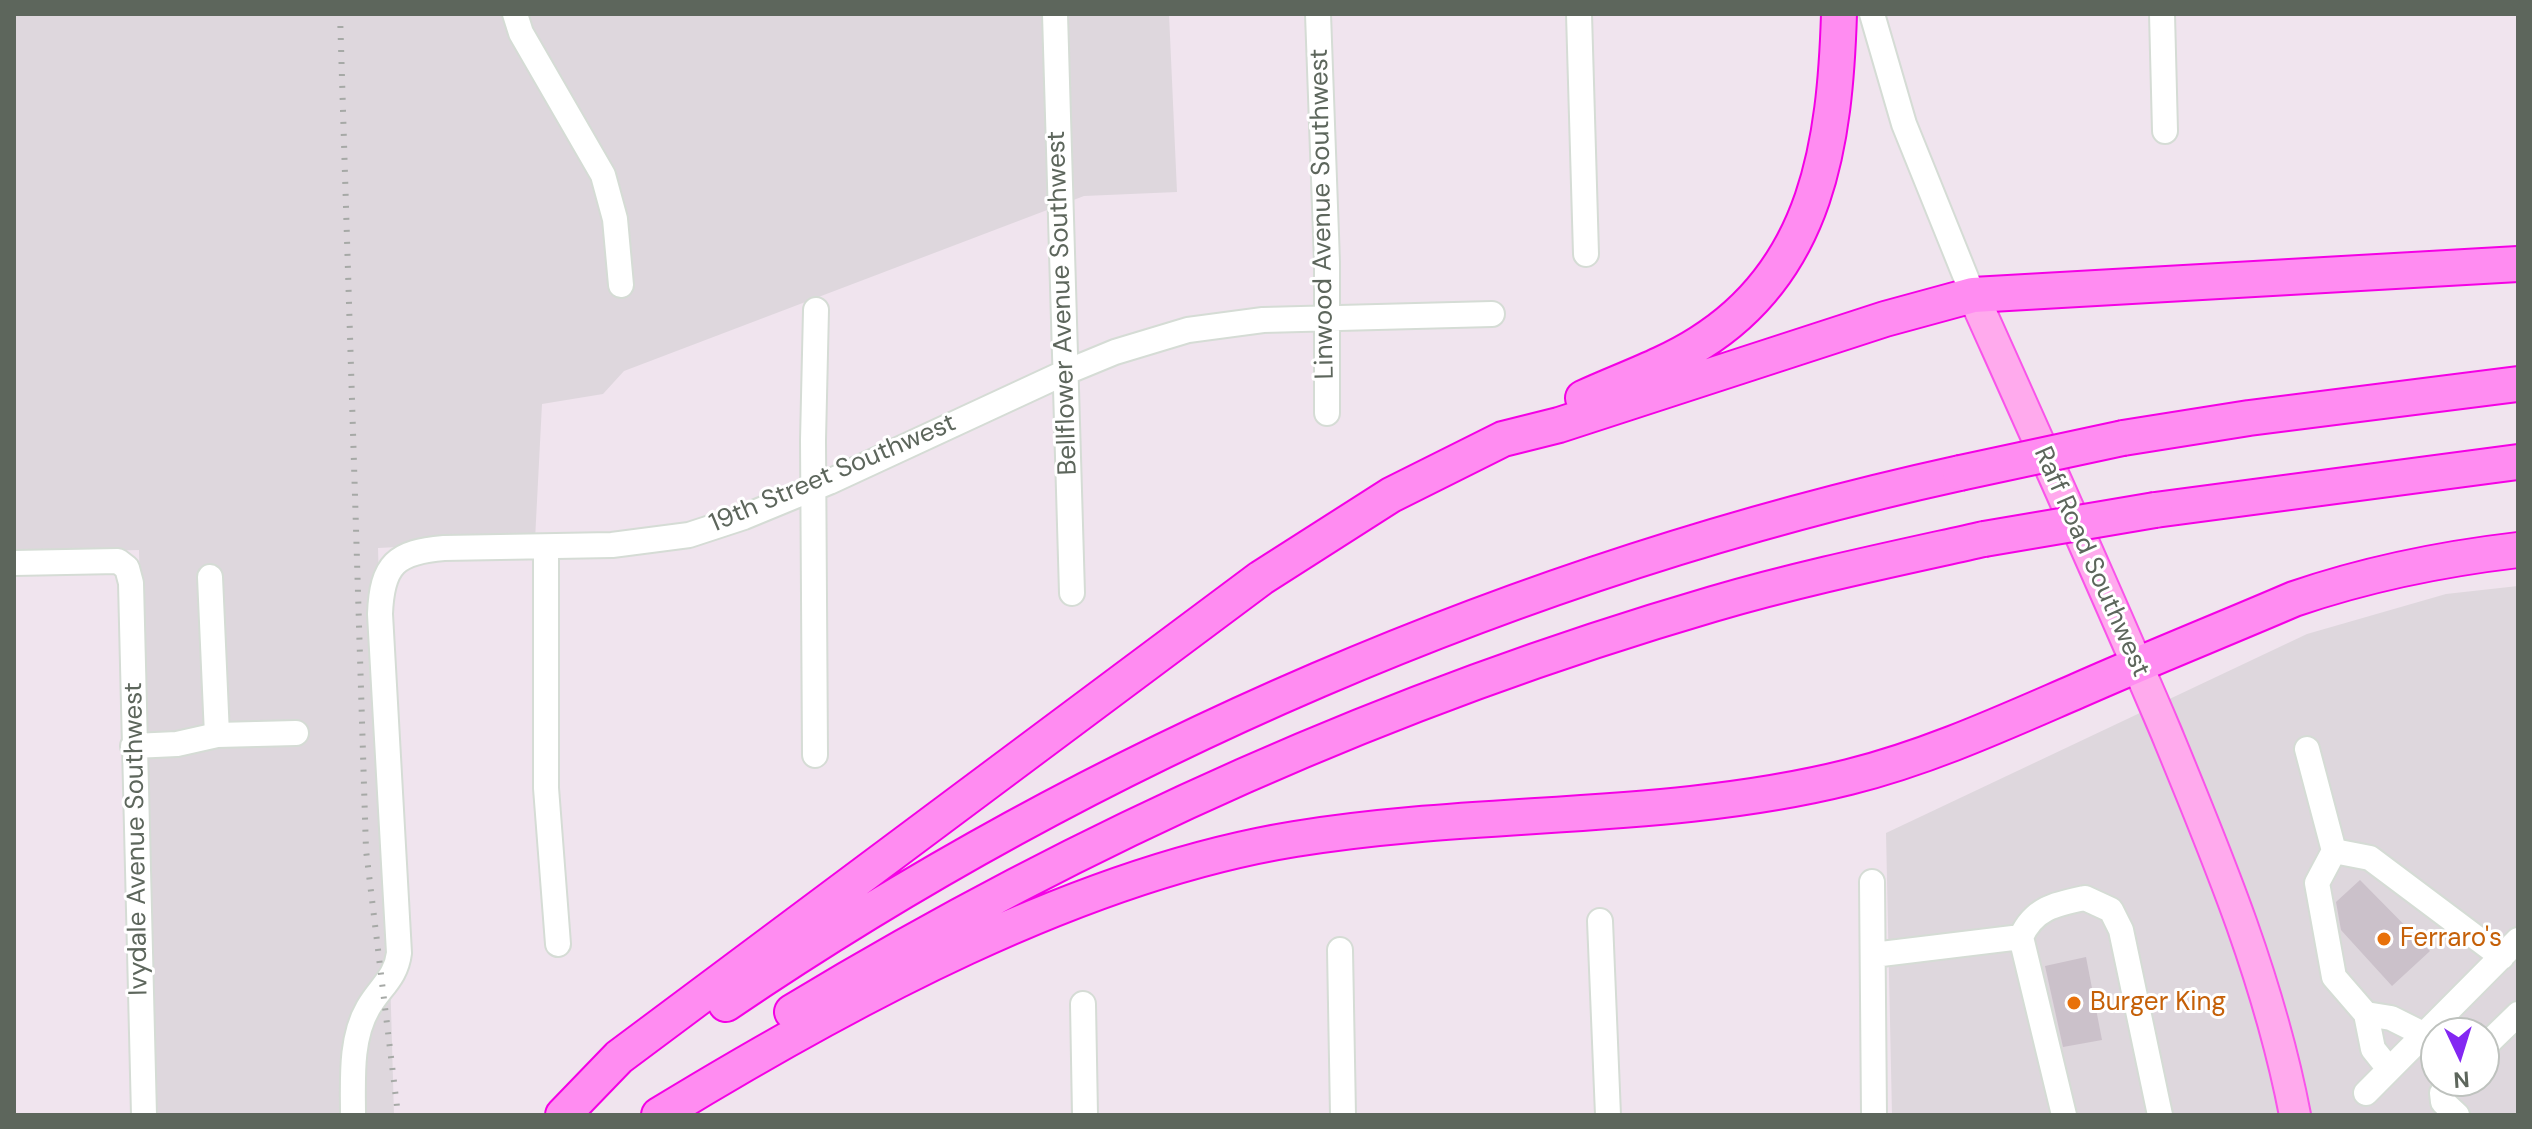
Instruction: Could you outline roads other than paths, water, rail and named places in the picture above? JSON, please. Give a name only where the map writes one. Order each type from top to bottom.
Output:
[{"type":"highway","points":[[564,1115],[619,1057],[1261,578],[1391,495],[1548,414],[1684,353],[1745,307],[1763,287],[1802,230],[1826,161],[1833,113],[1839,14]]},
{"type":"highway","points":[[1503,439],[1559,425],[1898,315],[1973,295],[2518,264]]},
{"type":"highway","points":[[564,1115],[802,952],[957,860],[1105,782],[1285,695],[1522,600],[1663,552],[1872,492],[2123,438],[2249,418],[2518,384]]},
{"type":"highway","points":[[643,1115],[783,1018],[918,936],[1127,828],[1301,749],[1456,689],[1660,620],[1818,577],[1984,539],[2155,510],[2518,462]]},
{"type":"highway","points":[[659,1115],[805,1029],[966,948],[1126,884],[1211,857],[1348,831],[1683,803],[1799,788],[1851,777],[1932,752],[2338,584],[2428,563],[2518,550]]},
{"type":"main road","name":"Raff Road Southwest","points":[[1973,295],[2137,665],[2253,948],[2274,1020],[2295,1115]]},
{"type":"street","points":[[515,14],[528,47],[603,175],[615,219],[621,285]]},
{"type":"street","name":"Bellflower Avenue Southwest","points":[[1055,14],[1072,593]]},
{"type":"street","name":"Linwood Avenue Southwest","points":[[1318,14],[1327,413]]},
{"type":"street","points":[[1579,14],[1586,254]]},
{"type":"street","name":"Raff Road Southwest","points":[[1872,14],[1904,124],[1973,295]]},
{"type":"street","points":[[2162,14],[2165,131]]},
{"type":"street","points":[[815,755],[813,488],[816,310]]},
{"type":"street","name":"19th Street Southwest","points":[[353,1115],[357,1037],[368,1008],[397,968],[400,937],[380,614],[383,583],[396,560],[418,550],[612,545],[689,535],[744,517],[813,488],[1115,352],[1188,330],[1263,320],[1492,314]]},
{"type":"street","points":[[546,548],[546,788],[558,944]]},
{"type":"street","name":"Ivydale Avenue Southwest","points":[[14,563],[118,561],[124,565],[131,583],[144,1115]]},
{"type":"street","points":[[210,577],[217,735]]},
{"type":"street","points":[[133,746],[177,744],[217,735],[296,733]]},
{"type":"street","points":[[2307,749],[2334,851],[2317,883],[2334,977],[2366,1014],[2373,1049],[2389,1069]]},
{"type":"street","points":[[2334,851],[2370,858],[2510,948],[2440,1017]]},
{"type":"street","points":[[1872,882],[1874,1115]]},
{"type":"street","points":[[2064,1115],[2021,937],[2029,919],[2062,902],[2085,898],[2111,910],[2121,930],[2160,1115]]},
{"type":"street","points":[[1600,921],[1608,1115]]},
{"type":"street","points":[[1873,955],[2021,937]]},
{"type":"street","points":[[1340,950],[1343,1115]]},
{"type":"street","points":[[1083,1004],[1085,1115]]},
{"type":"street","points":[[2366,1014],[2391,1018],[2420,1032]]},
{"type":"street","points":[[2366,1093],[2420,1037]]},
{"type":"street","points":[[2442,1097],[2443,1102],[2457,1115]]},
{"type":"railway","points":[[340,14],[366,850],[398,1115]]},
{"type":"place","name":"Ferraro's","points":[[2384,939]]},
{"type":"place","name":"Burger King","points":[[2074,1003]]}]
